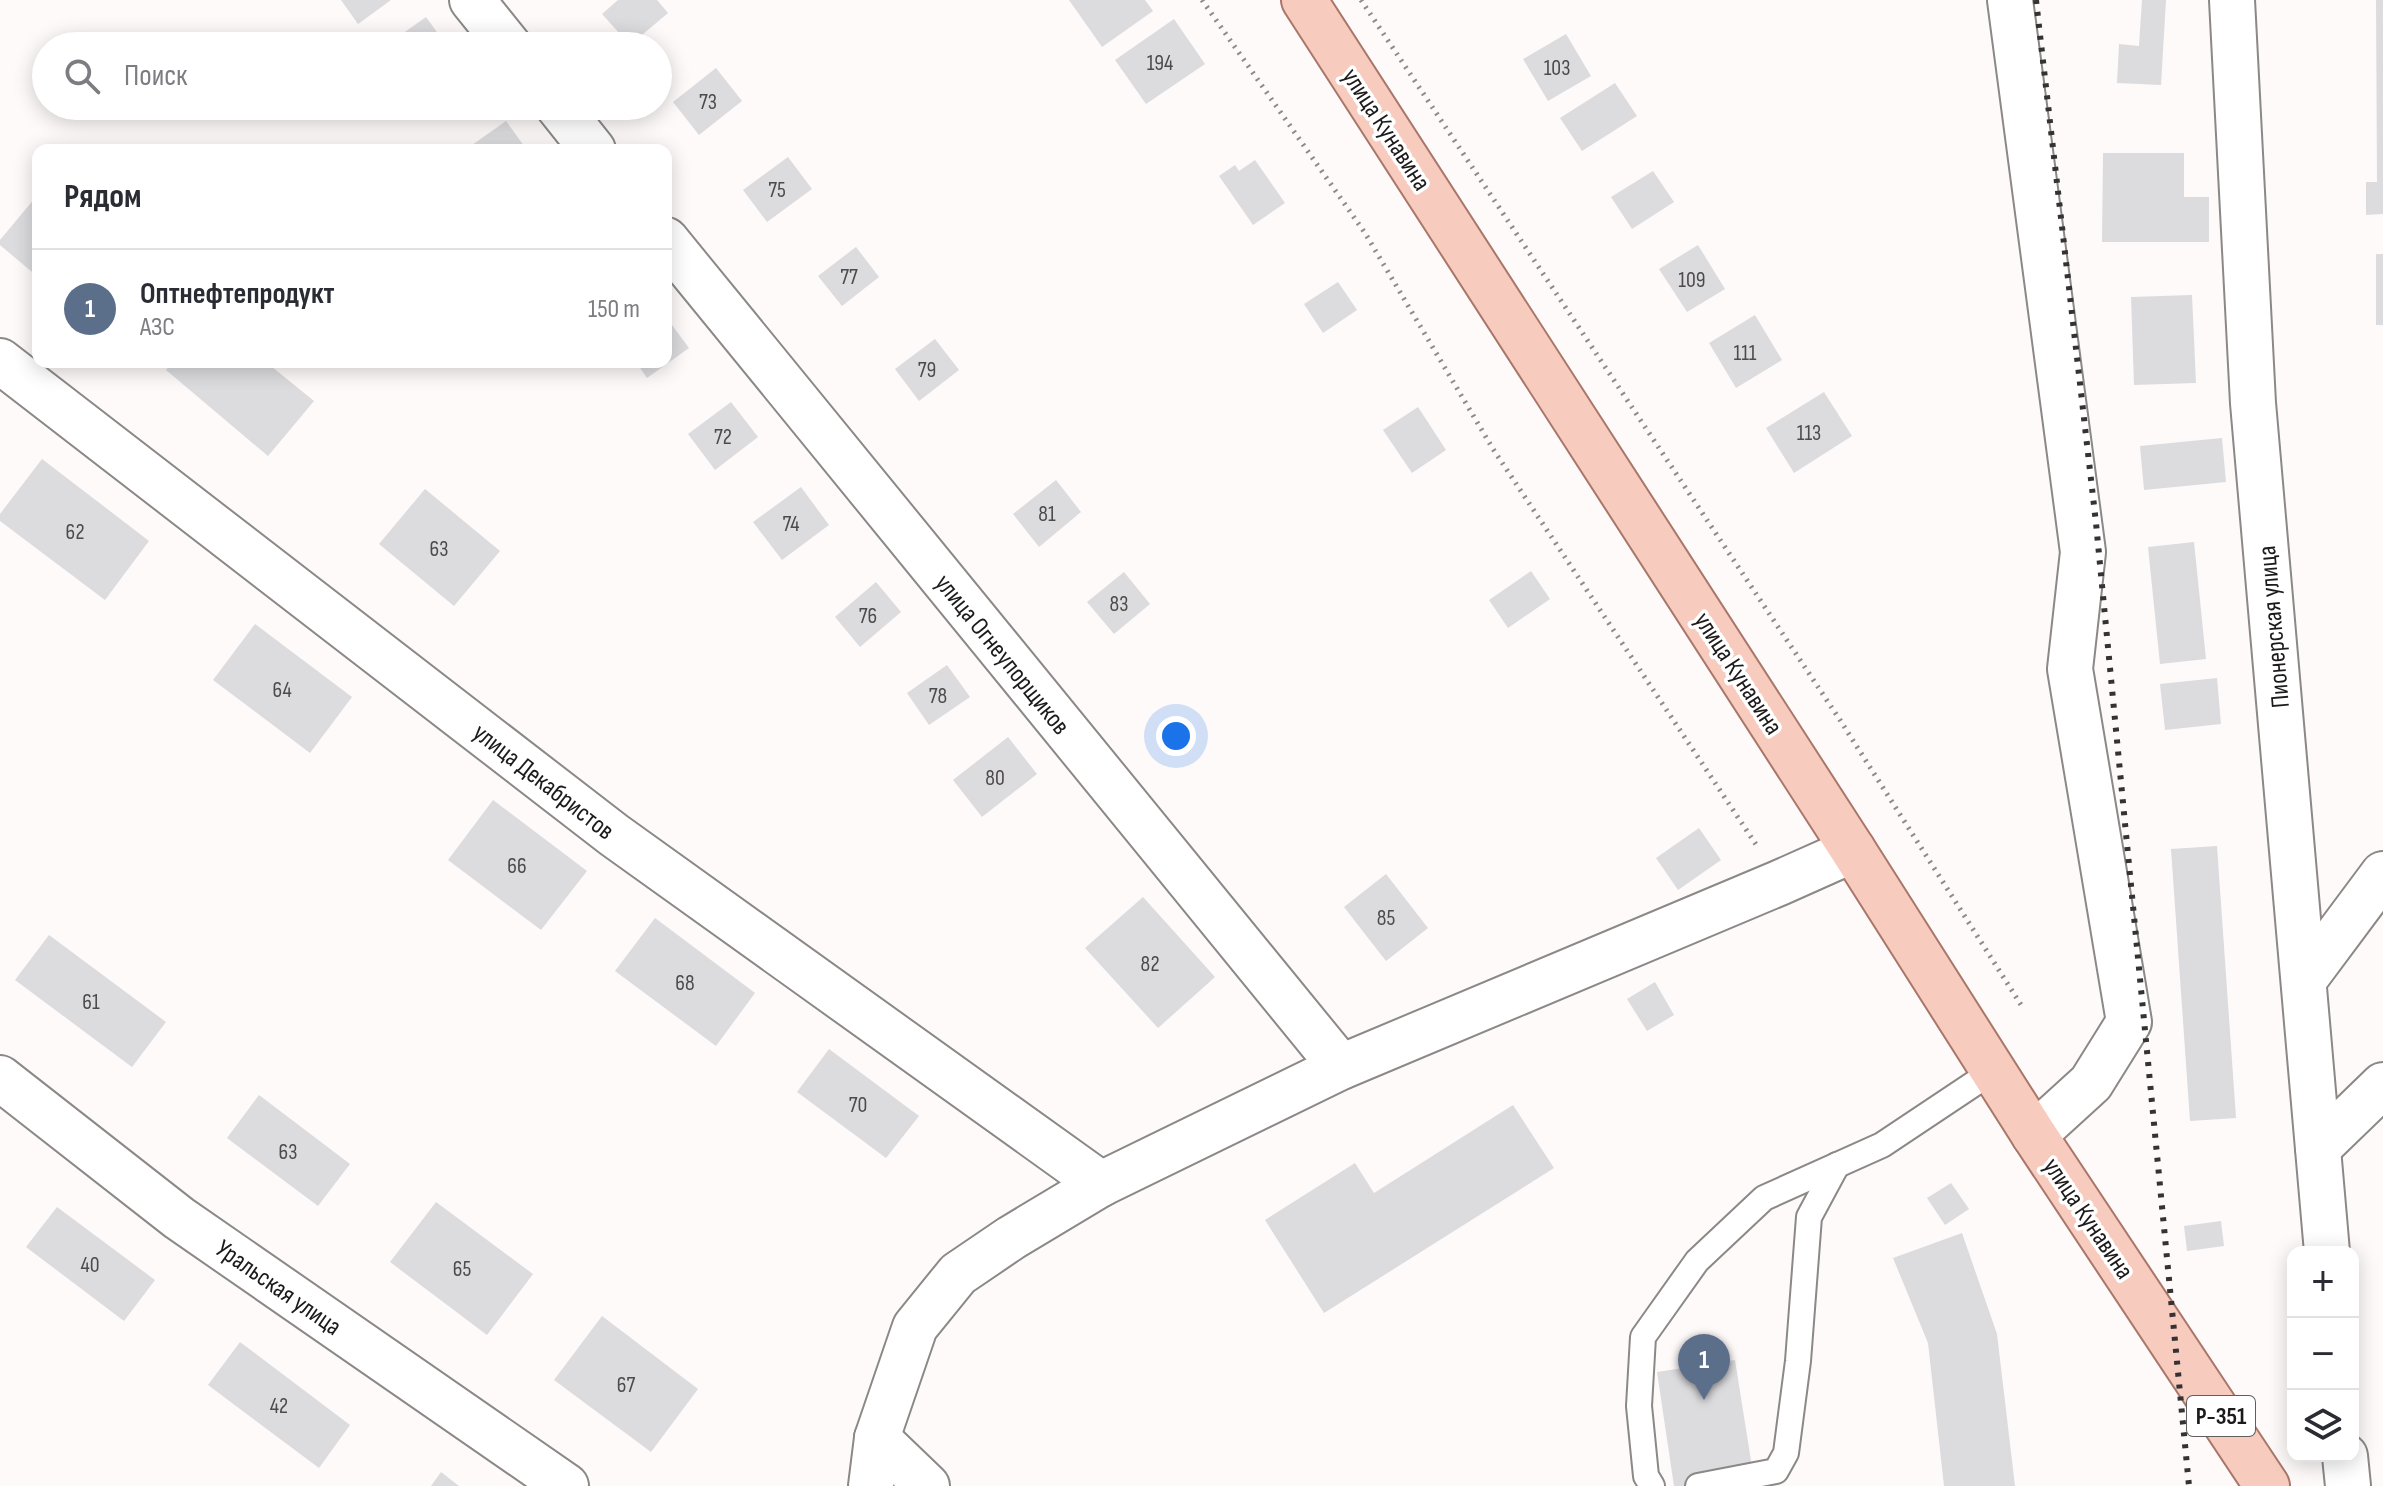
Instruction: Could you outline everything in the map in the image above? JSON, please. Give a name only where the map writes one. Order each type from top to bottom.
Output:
[{"type":"main road","name":"улица Кунавина","points":[[1304,0],[2034,1135],[2267,1486]]},
{"type":"street","points":[[472,0],[498,32]]},
{"type":"street","points":[[2010,0],[2083,552],[2070,669],[2129,1022],[2091,1083],[2034,1135]]},
{"type":"street","name":"Пионерская улица","points":[[2232,0],[2253,403],[2326,1246]]},
{"type":"street","points":[[569,120],[588,144]]},
{"type":"street","name":"улица Огнеупорщиков","points":[[672,247],[1341,1067]]},
{"type":"street","name":"улица Декабристов","points":[[0,361],[614,835],[1101,1184]]},
{"type":"street","points":[[871,1486],[877,1438],[915,1327],[958,1274],[1011,1238],[1101,1184],[1341,1067],[1853,850]]},
{"type":"street","points":[[2304,980],[2383,874]]},
{"type":"street","name":"Уральская улица","points":[[0,1078],[179,1218],[566,1486]]},
{"type":"street","points":[[2318,1148],[2383,1085]]},
{"type":"street","points":[[877,1438],[927,1486]]},
{"type":"street","points":[[2346,1462],[2348,1486]]},
{"type":"lane","points":[[1652,1486],[1646,1476],[1639,1406],[1643,1337],[1697,1261],[1764,1198],[1882,1145],[1993,1071]]},
{"type":"lane","points":[[1698,1486],[1776,1471],[1786,1453],[1798,1361],[1809,1217],[1837,1165]]},
{"type":"path","points":[[1202,0],[1365,233],[1493,449],[1779,883]]},
{"type":"path","points":[[1361,0],[1840,720],[2023,1008]]},
{"type":"building","points":[[341,0],[391,0],[358,24]]},
{"type":"building","points":[[618,0],[657,0],[668,13],[645,32],[618,32],[602,14]]},
{"type":"building","points":[[1069,0],[1145,0],[1153,11],[1102,47]]},
{"type":"building","points":[[2142,0],[2166,0],[2161,85],[2117,83],[2119,44],[2139,46]]},
{"type":"building","points":[[2376,0],[2383,0],[2383,214],[2366,215],[2366,182],[2377,182]]},
{"type":"building","points":[[426,17],[437,32],[405,32]]},
{"type":"building","points":[[1174,19],[1205,64],[1146,104],[1115,60]]},
{"type":"building","points":[[1566,34],[1591,76],[1548,101],[1523,59]]},
{"type":"building","points":[[716,68],[742,101],[699,135],[673,102]]},
{"type":"building","points":[[1615,83],[1637,116],[1582,151],[1560,118]]},
{"type":"building","points":[[506,121],[523,144],[473,144]]},
{"type":"building","points":[[2103,153],[2184,153],[2184,197],[2209,197],[2209,242],[2102,242]]},
{"type":"building","points":[[788,157],[812,189],[767,222],[743,190]]},
{"type":"building","points":[[1255,160],[1285,203],[1253,225],[1219,176],[1235,165],[1239,171]]},
{"type":"building","points":[[1653,171],[1674,202],[1632,229],[1611,197]]},
{"type":"building","points":[[32,202],[32,272],[0,245],[0,240]]},
{"type":"building","points":[[1698,245],[1725,289],[1687,312],[1659,269]]},
{"type":"building","points":[[856,247],[879,277],[842,306],[818,276]]},
{"type":"building","points":[[2376,254],[2383,254],[2383,325],[2376,325]]},
{"type":"building","points":[[1338,282],[1357,310],[1323,333],[1304,304]]},
{"type":"building","points":[[2192,295],[2196,383],[2134,385],[2131,297]]},
{"type":"building","points":[[1755,315],[1782,360],[1736,388],[1709,343]]},
{"type":"building","points":[[672,325],[689,348],[672,360]]},
{"type":"building","points":[[935,339],[959,370],[919,401],[895,369]]},
{"type":"building","points":[[273,368],[314,401],[268,456],[166,370]]},
{"type":"building","points":[[640,368],[661,368],[647,378]]},
{"type":"building","points":[[1824,392],[1852,436],[1794,473],[1766,428]]},
{"type":"building","points":[[731,402],[758,437],[715,470],[688,434]]},
{"type":"building","points":[[1418,407],[1446,450],[1412,473],[1383,430]]},
{"type":"building","points":[[2222,438],[2226,482],[2144,490],[2140,446]]},
{"type":"building","points":[[42,459],[149,541],[105,600],[0,521],[0,514]]},
{"type":"building","points":[[1056,480],[1081,512],[1039,547],[1013,514]]},
{"type":"building","points":[[801,487],[829,525],[782,560],[753,522]]},
{"type":"building","points":[[425,489],[500,551],[454,606],[379,544]]},
{"type":"building","points":[[2194,542],[2206,659],[2160,664],[2148,547]]},
{"type":"building","points":[[1531,571],[1550,599],[1508,628],[1489,600]]},
{"type":"building","points":[[1124,572],[1150,604],[1114,634],[1087,602]]},
{"type":"building","points":[[876,582],[901,612],[860,647],[835,617]]},
{"type":"building","points":[[255,624],[352,697],[310,753],[213,680]]},
{"type":"building","points":[[947,665],[970,697],[929,725],[907,693]]},
{"type":"building","points":[[2217,678],[2221,724],[2165,730],[2160,684]]},
{"type":"building","points":[[1008,737],[1037,774],[982,817],[953,780]]},
{"type":"building","points":[[493,800],[587,871],[541,930],[448,860]]},
{"type":"building","points":[[1699,828],[1721,860],[1678,890],[1656,858]]},
{"type":"building","points":[[2217,846],[2236,1118],[2190,1121],[2171,849]]},
{"type":"building","points":[[1386,874],[1428,928],[1386,961],[1344,907]]},
{"type":"building","points":[[1143,897],[1215,977],[1158,1028],[1085,948]]},
{"type":"building","points":[[655,918],[755,993],[716,1046],[615,971]]},
{"type":"building","points":[[49,935],[166,1022],[132,1067],[15,980]]},
{"type":"building","points":[[1655,982],[1674,1015],[1647,1031],[1627,999]]},
{"type":"building","points":[[829,1049],[919,1116],[886,1158],[797,1092]]},
{"type":"building","points":[[259,1095],[350,1164],[318,1206],[227,1138]]},
{"type":"building","points":[[1513,1105],[1554,1168],[1324,1313],[1265,1220],[1355,1163],[1374,1193]]},
{"type":"building","points":[[1951,1183],[1969,1209],[1945,1225],[1927,1198]]},
{"type":"building","points":[[436,1202],[533,1274],[487,1335],[390,1262]]},
{"type":"building","points":[[57,1207],[155,1280],[124,1321],[26,1247]]},
{"type":"building","points":[[2221,1221],[2224,1246],[2187,1251],[2184,1226]]},
{"type":"building","points":[[1962,1233],[1997,1334],[2015,1486],[1944,1486],[1928,1343],[1893,1258]]},
{"type":"building","points":[[602,1316],[698,1389],[651,1452],[554,1380]]},
{"type":"building","points":[[240,1342],[350,1425],[319,1468],[208,1385]]},
{"type":"building","points":[[1735,1360],[1755,1486],[1674,1486],[1657,1372]]},
{"type":"building","points":[[441,1472],[459,1486],[431,1486]]},
{"type":"railway","points":[[2036,0],[2096,523],[2189,1486]]},
{"type":"place","name":"Оптнефтепродукт","points":[[1704,1400]]}]
